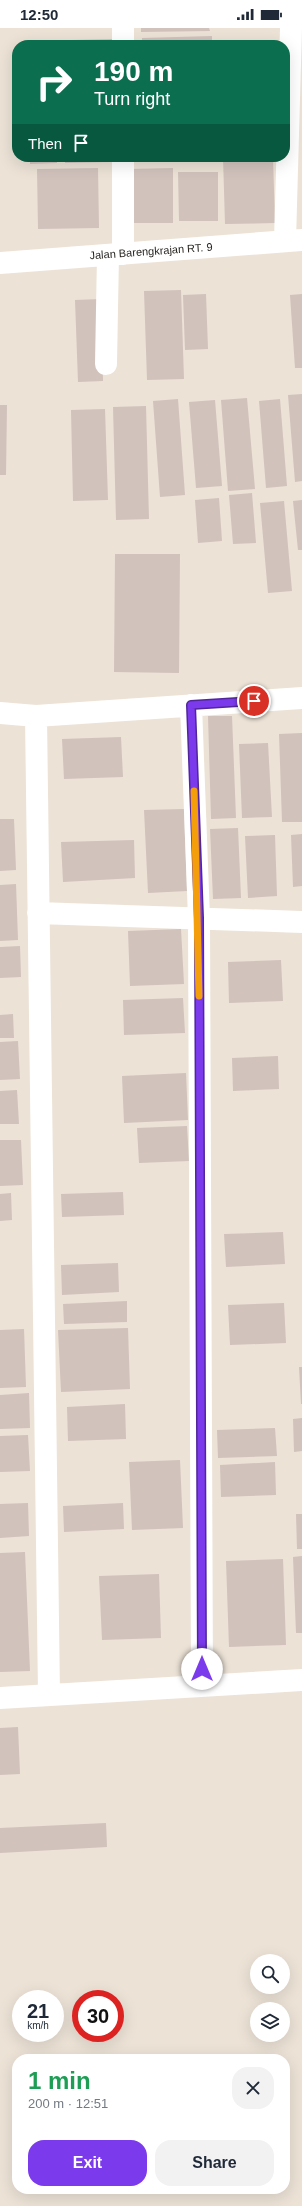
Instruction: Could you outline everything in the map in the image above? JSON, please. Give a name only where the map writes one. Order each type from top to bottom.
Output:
[{"type":"street","points":[[123,28],[123,40]]},
{"type":"street","points":[[291,28],[294,241]]},
{"type":"street","points":[[106,364],[123,162]]},
{"type":"street","name":"Jalan Barengkrajan RT. 9","points":[[0,263],[294,241]]},
{"type":"street","points":[[0,713],[36,716],[302,698]]},
{"type":"street","points":[[191,705],[199,918],[202,1685]]},
{"type":"street","points":[[36,716],[49,1695]]},
{"type":"street","points":[[38,913],[302,922]]},
{"type":"street","points":[[0,1698],[302,1680]]},
{"type":"building","points":[[141,28],[209,28],[210,31],[141,32]]},
{"type":"building","points":[[212,36],[212,40],[142,40],[142,38]]},
{"type":"building","points":[[112,39],[112,40],[72,40]]},
{"type":"building","points":[[30,162],[57,162],[57,163],[30,164]]},
{"type":"building","points":[[65,162],[110,162],[65,163]]},
{"type":"building","points":[[223,162],[273,162],[275,223],[225,224]]},
{"type":"building","points":[[98,168],[99,228],[38,229],[37,169]]},
{"type":"building","points":[[173,168],[173,223],[128,223],[128,169]]},
{"type":"building","points":[[178,172],[218,172],[218,221],[179,221]]},
{"type":"building","points":[[181,290],[184,379],[147,380],[144,291]]},
{"type":"building","points":[[206,294],[208,349],[185,350],[183,295]]},
{"type":"building","points":[[302,294],[302,368],[295,368],[290,295]]},
{"type":"building","points":[[101,299],[103,381],[78,382],[75,300]]},
{"type":"building","points":[[302,394],[302,481],[295,482],[288,395]]},
{"type":"building","points":[[247,398],[255,489],[228,491],[221,400]]},
{"type":"building","points":[[178,399],[185,495],[160,497],[153,401]]},
{"type":"building","points":[[280,399],[287,486],[266,488],[259,401]]},
{"type":"building","points":[[215,400],[222,486],[196,488],[189,402]]},
{"type":"building","points":[[0,405],[7,405],[6,475],[0,475]]},
{"type":"building","points":[[146,406],[149,519],[116,520],[113,407]]},
{"type":"building","points":[[105,409],[108,500],[73,501],[71,410]]},
{"type":"building","points":[[252,493],[256,543],[233,544],[229,495]]},
{"type":"building","points":[[219,498],[222,541],[198,543],[195,500]]},
{"type":"building","points":[[302,500],[302,550],[298,550],[293,501]]},
{"type":"building","points":[[284,501],[292,591],[268,593],[260,503]]},
{"type":"building","points":[[115,554],[180,554],[179,673],[114,672]]},
{"type":"building","points":[[208,716],[232,716],[236,818],[211,819]]},
{"type":"building","points":[[302,733],[302,822],[282,822],[279,734]]},
{"type":"building","points":[[121,737],[123,777],[64,779],[62,739]]},
{"type":"building","points":[[268,743],[272,817],[242,818],[239,744]]},
{"type":"building","points":[[184,809],[187,891],[148,893],[144,810]]},
{"type":"building","points":[[0,819],[14,819],[16,870],[0,871]]},
{"type":"building","points":[[238,828],[241,898],[213,899],[210,829]]},
{"type":"building","points":[[302,834],[302,886],[293,887],[291,835]]},
{"type":"building","points":[[275,835],[277,896],[248,898],[245,836]]},
{"type":"building","points":[[134,840],[135,878],[63,882],[61,842]]},
{"type":"building","points":[[16,884],[18,940],[0,941],[0,885]]},
{"type":"building","points":[[181,929],[184,984],[130,986],[128,931]]},
{"type":"building","points":[[20,946],[21,977],[0,978],[0,947]]},
{"type":"building","points":[[281,960],[283,1001],[229,1003],[228,962]]},
{"type":"building","points":[[183,998],[185,1033],[124,1035],[123,1000]]},
{"type":"building","points":[[13,1014],[14,1038],[0,1038],[0,1015]]},
{"type":"building","points":[[18,1041],[20,1079],[0,1080],[0,1042]]},
{"type":"building","points":[[278,1056],[279,1089],[233,1091],[232,1058]]},
{"type":"building","points":[[186,1073],[188,1120],[124,1123],[122,1076]]},
{"type":"building","points":[[17,1090],[19,1124],[0,1124],[0,1091]]},
{"type":"building","points":[[187,1126],[189,1161],[139,1163],[137,1128]]},
{"type":"building","points":[[0,1140],[21,1140],[23,1185],[0,1186]]},
{"type":"building","points":[[123,1192],[124,1215],[62,1217],[61,1194]]},
{"type":"building","points":[[11,1193],[12,1220],[0,1221],[0,1194]]},
{"type":"building","points":[[283,1232],[285,1264],[226,1267],[224,1234]]},
{"type":"building","points":[[118,1263],[119,1292],[62,1295],[61,1265]]},
{"type":"building","points":[[127,1301],[127,1322],[64,1324],[63,1304]]},
{"type":"building","points":[[284,1303],[286,1343],[230,1345],[228,1305]]},
{"type":"building","points":[[128,1328],[130,1389],[61,1392],[58,1330]]},
{"type":"building","points":[[24,1329],[26,1387],[0,1388],[0,1330]]},
{"type":"building","points":[[299,1367],[302,1367],[302,1404],[301,1404]]},
{"type":"building","points":[[29,1393],[30,1428],[0,1429],[0,1395]]},
{"type":"building","points":[[125,1404],[126,1439],[68,1441],[67,1407]]},
{"type":"building","points":[[302,1418],[302,1451],[294,1452],[293,1419]]},
{"type":"building","points":[[275,1428],[277,1456],[218,1458],[217,1430]]},
{"type":"building","points":[[28,1435],[30,1471],[0,1472],[0,1436]]},
{"type":"building","points":[[180,1460],[183,1528],[132,1530],[129,1462]]},
{"type":"building","points":[[275,1462],[276,1495],[221,1497],[220,1465]]},
{"type":"building","points":[[28,1503],[29,1536],[0,1538],[0,1504]]},
{"type":"building","points":[[123,1503],[124,1529],[64,1532],[63,1506]]},
{"type":"building","points":[[296,1514],[302,1514],[302,1549],[297,1549]]},
{"type":"building","points":[[25,1552],[30,1671],[0,1672],[0,1553]]},
{"type":"building","points":[[302,1556],[302,1633],[296,1633],[293,1557]]},
{"type":"building","points":[[283,1559],[286,1645],[229,1647],[226,1561]]},
{"type":"building","points":[[159,1574],[161,1638],[102,1640],[99,1576]]},
{"type":"building","points":[[18,1727],[20,1774],[0,1775],[0,1728]]},
{"type":"building","points":[[106,1823],[107,1847],[0,1853],[0,1828]]},
{"type":"slow traffic","points":[[194,791],[199,918],[199,996]]},
{"type":"route","points":[[202,1669],[199,918],[191,705],[254,701]]}]
